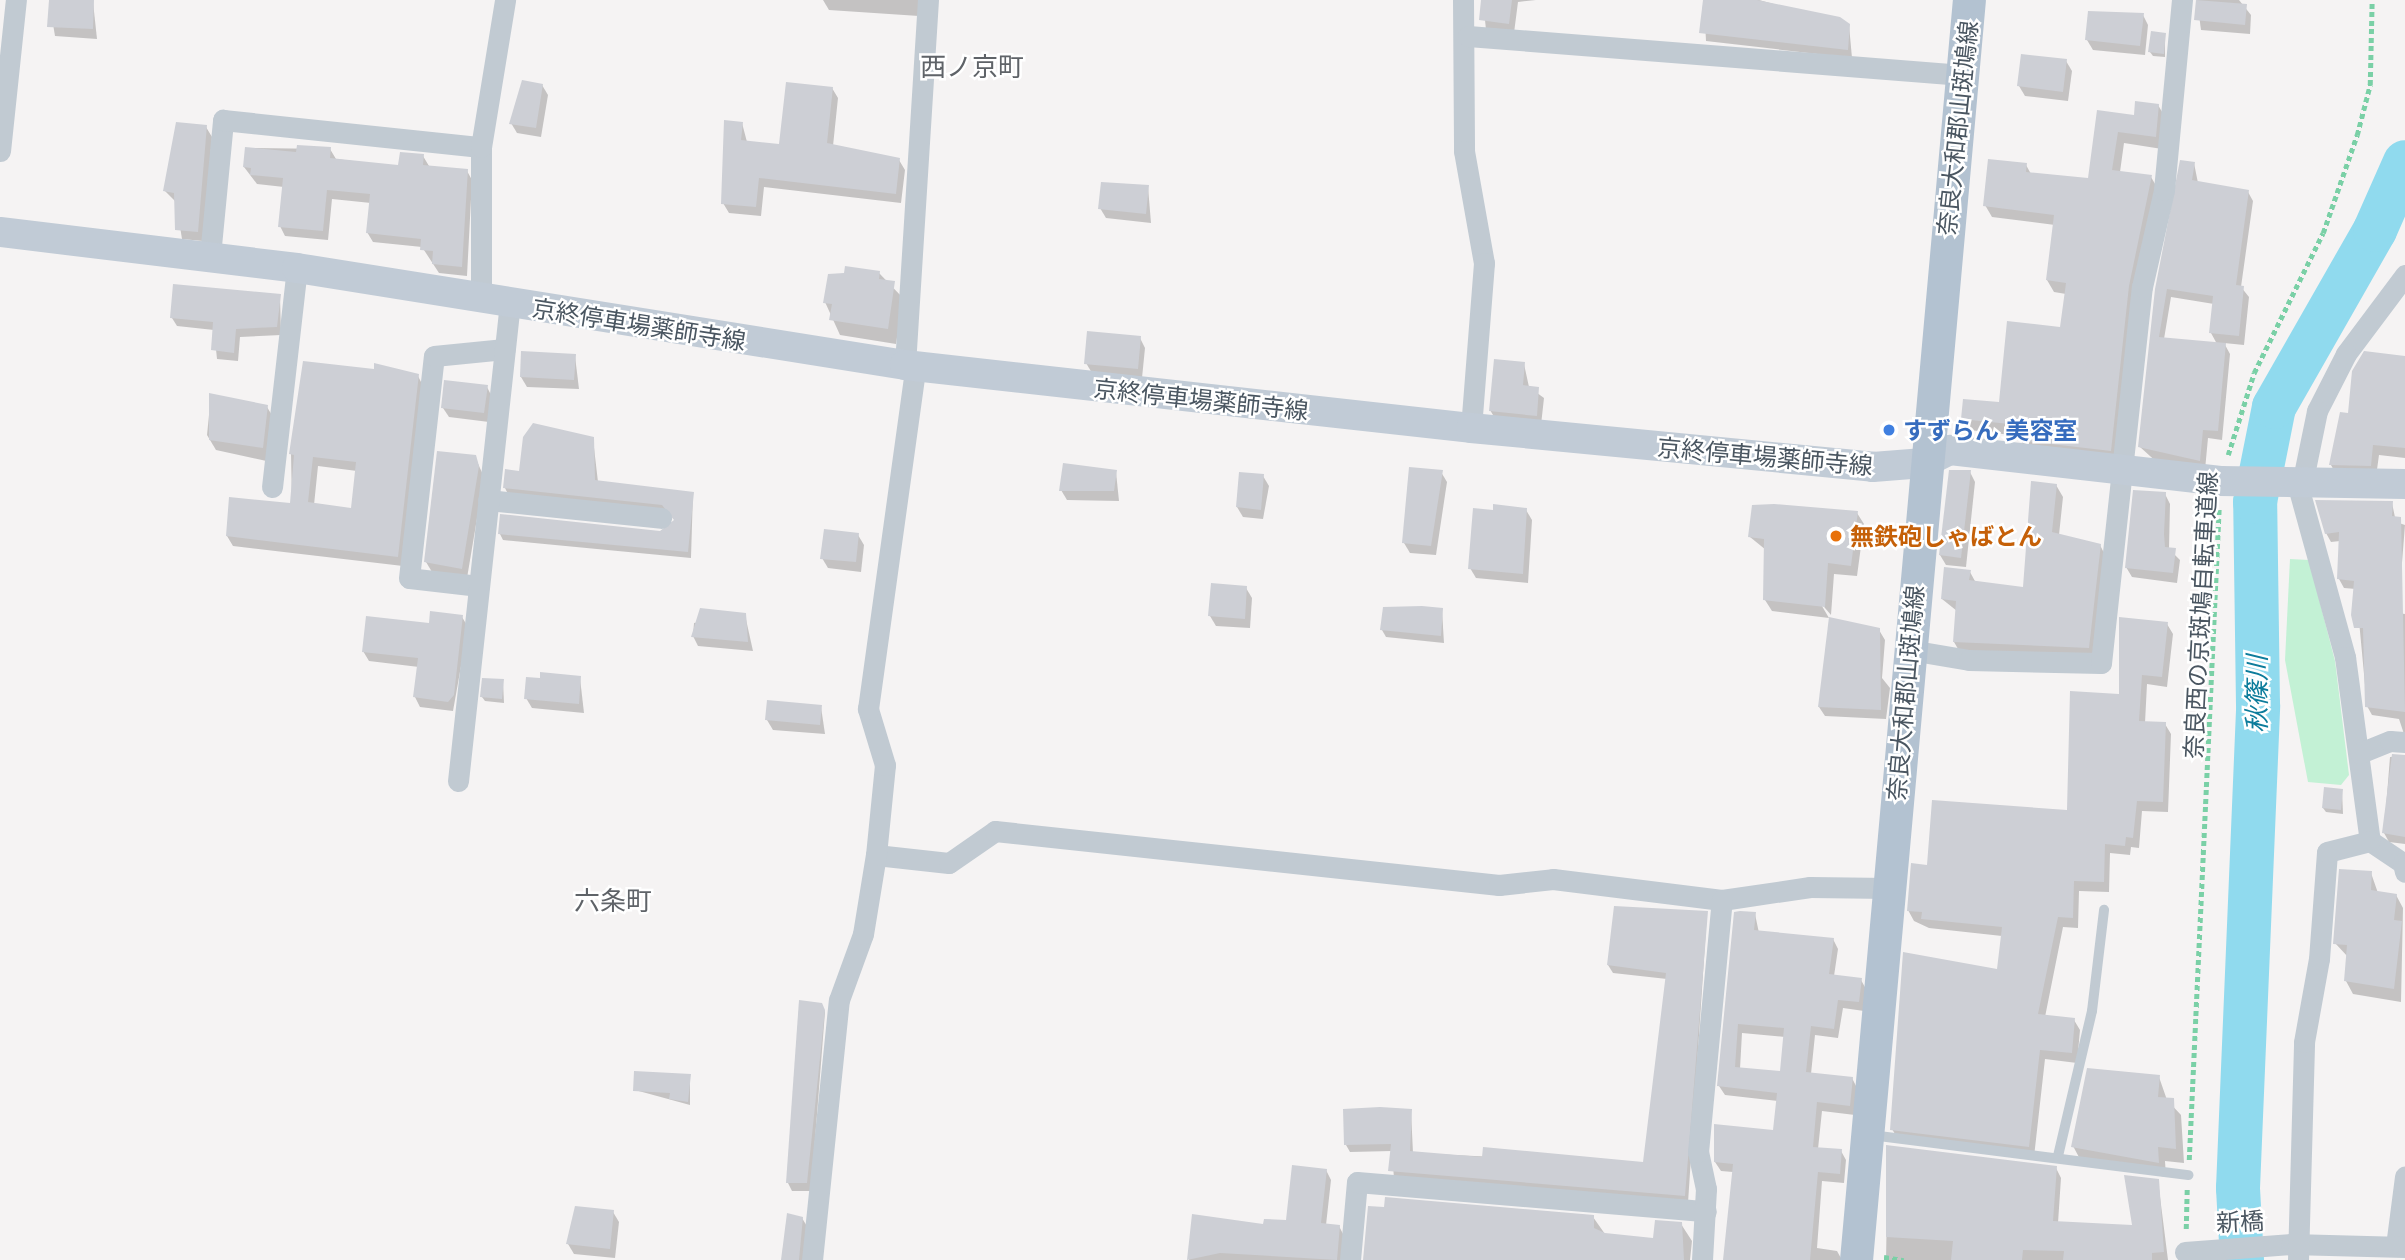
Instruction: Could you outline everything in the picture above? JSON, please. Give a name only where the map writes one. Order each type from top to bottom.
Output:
[{"type":"main road","name":"奈良大和郡山斑鳩線","points":[[1856,1260],[1869,1135],[1924,463],[1969,0]]},
{"type":"main road","name":"京終停車場薬師寺線","points":[[0,232],[297,268],[495,302],[911,365],[1471,428],[1874,467],[1924,463],[1950,450],[2120,472],[2220,481],[2296,480],[2405,484]]},
{"type":"street","points":[[0,151],[16,0]]},
{"type":"street","points":[[458,781],[505,349],[495,302],[481,147],[505,0]]},
{"type":"street","points":[[812,1260],[839,1000],[863,934],[876,855],[885,765],[868,709],[911,365],[928,0]]},
{"type":"street","points":[[1463,0],[1468,36],[1464,151],[1484,263],[1471,428]]},
{"type":"street","points":[[1910,650],[1969,660],[2101,663],[2142,287],[2164,190],[2182,0]]},
{"type":"street","points":[[1468,36],[1962,75]]},
{"type":"street","points":[[210,256],[223,120],[481,147]]},
{"type":"street","points":[[272,486],[297,268]]},
{"type":"street","points":[[2370,841],[2345,657],[2296,480],[2303,479],[2318,411],[2346,354],[2405,275]]},
{"type":"street","points":[[479,586],[409,578],[434,356],[505,349]]},
{"type":"street","points":[[488,500],[661,518]]},
{"type":"street","points":[[2360,753],[2390,741],[2405,742]]},
{"type":"street","points":[[876,855],[949,863],[995,831],[1499,885],[1553,878],[1722,900],[1810,887],[1888,888]]},
{"type":"street","points":[[2295,1250],[2304,1042],[2319,959],[2327,852],[2370,841],[2403,863],[2405,872]]},
{"type":"street","points":[[1702,1260],[1706,1211],[1698,1152],[1722,900]]},
{"type":"street","points":[[2400,1246],[2405,1177]]},
{"type":"street","points":[[1350,1260],[1357,1182],[1706,1211]]},
{"type":"street","name":"新橋","points":[[2189,1251],[2400,1246]]},
{"type":"lane","points":[[2058,1156],[2092,1011],[2104,910]]},
{"type":"lane","points":[[1869,1135],[2058,1156],[2188,1175]]},
{"type":"path","name":"奈良西の京斑鳩自転車道線","points":[[2189,1251],[2188,1175],[2220,481],[2255,373],[2323,233],[2357,135],[2370,85],[2372,0]]},
{"type":"green space","points":[[2290,559],[2309,560],[2335,661],[2349,775],[2341,785],[2308,782],[2285,660]]},
{"type":"building","points":[[49,0],[94,0],[93,29],[47,27]]},
{"type":"building","points":[[1481,0],[1512,0],[1509,24],[1479,20]]},
{"type":"building","points":[[1703,0],[1757,0],[1840,17],[1850,24],[1848,50],[1699,33]]},
{"type":"building","points":[[2196,0],[2247,4],[2245,25],[2194,20]]},
{"type":"building","points":[[2088,11],[2144,13],[2140,46],[2085,40]]},
{"type":"building","points":[[2151,31],[2166,33],[2164,54],[2148,52]]},
{"type":"building","points":[[2021,54],[2067,59],[2063,92],[2017,86]]},
{"type":"building","points":[[522,80],[543,84],[536,128],[509,124]]},
{"type":"building","points":[[786,82],[833,87],[827,143],[900,158],[896,194],[759,178],[756,207],[721,204],[724,120],[743,122],[741,140],[779,144]]},
{"type":"building","points":[[2135,101],[2159,104],[2156,137],[2118,132],[2112,170],[2152,175],[2129,286],[2111,451],[2017,440],[2019,425],[1961,419],[1963,399],[1999,402],[2007,321],[2060,327],[2066,283],[2046,280],[2054,215],[1983,206],[1988,159],[2027,163],[2026,172],[2088,178],[2097,110],[2134,115]]},
{"type":"building","points":[[176,122],[207,125],[198,232],[175,230],[174,193],[163,191]]},
{"type":"building","points":[[297,145],[331,147],[330,158],[398,165],[400,152],[424,154],[423,165],[468,169],[462,267],[432,264],[433,251],[420,250],[421,239],[366,233],[370,194],[327,190],[323,231],[278,227],[283,178],[250,175],[251,168],[243,167],[245,147],[296,152]]},
{"type":"building","points":[[2180,160],[2195,162],[2192,180],[2249,190],[2236,285],[2244,286],[2239,336],[2209,333],[2213,296],[2167,289],[2159,337],[2226,343],[2218,431],[2203,430],[2200,461],[2138,447],[2155,289]]},
{"type":"building","points":[[1101,182],[1149,185],[1146,214],[1098,209]]},
{"type":"building","points":[[845,266],[880,271],[879,279],[895,281],[888,329],[829,320],[832,304],[823,303],[828,274],[844,273]]},
{"type":"building","points":[[173,284],[281,294],[277,327],[236,329],[234,353],[211,350],[213,322],[170,318]]},
{"type":"building","points":[[1087,331],[1141,336],[1138,369],[1084,364]]},
{"type":"building","points":[[521,351],[576,354],[574,380],[520,377]]},
{"type":"building","points":[[2364,351],[2405,356],[2405,448],[2373,445],[2371,466],[2329,465],[2340,412],[2348,413],[2352,371]]},
{"type":"building","points":[[1494,359],[1525,362],[1523,385],[1539,387],[1537,416],[1489,411]]},
{"type":"building","points":[[303,361],[374,369],[374,363],[419,374],[398,557],[226,536],[229,497],[290,503],[294,455],[289,454]],"holes":[[[313,457],[356,462],[351,508],[308,502]]]},
{"type":"building","points":[[444,380],[488,385],[484,413],[441,408]]},
{"type":"building","points":[[209,393],[268,405],[263,448],[209,440]]},
{"type":"building","points":[[533,423],[594,437],[595,480],[694,492],[688,552],[498,534],[500,514],[660,531],[674,520],[662,505],[503,488],[505,469],[519,471],[523,437]]},
{"type":"building","points":[[437,451],[476,455],[479,466],[462,569],[424,562]]},
{"type":"building","points":[[1063,463],[1117,470],[1114,491],[1059,491]]},
{"type":"building","points":[[1409,467],[1443,470],[1431,546],[1402,543]]},
{"type":"building","points":[[1949,470],[1971,470],[1961,558],[1939,555]]},
{"type":"building","points":[[1239,472],[1264,474],[1261,510],[1236,507]]},
{"type":"building","points":[[2031,481],[2057,484],[2052,532],[2101,544],[2089,648],[1953,642],[1956,601],[1941,599],[1944,567],[1971,570],[1969,580],[2023,587]]},
{"type":"building","points":[[2133,490],[2166,492],[2165,547],[2176,548],[2173,573],[2125,568]]},
{"type":"building","points":[[2315,500],[2393,501],[2392,516],[2401,517],[2405,712],[2365,707],[2363,628],[2354,628],[2351,615],[2354,581],[2337,579],[2339,532],[2325,534]]},
{"type":"building","points":[[1493,504],[1527,508],[1523,574],[1468,569],[1473,508],[1493,510]]},
{"type":"building","points":[[1774,504],[1858,511],[1851,566],[1828,563],[1825,607],[1763,600],[1764,539],[1748,537],[1752,505]]},
{"type":"building","points":[[824,529],[859,533],[856,562],[820,559]]},
{"type":"building","points":[[1211,583],[1247,586],[1245,619],[1208,616]]},
{"type":"building","points":[[1383,607],[1443,608],[1441,636],[1380,630]]},
{"type":"building","points":[[700,608],[746,613],[748,642],[691,637]]},
{"type":"building","points":[[430,611],[463,615],[454,695],[448,702],[413,697],[418,658],[362,652],[366,616],[429,623]]},
{"type":"building","points":[[1829,617],[1880,628],[1881,710],[1818,707]]},
{"type":"building","points":[[2119,617],[2168,622],[2162,677],[2142,675],[2139,721],[2166,722],[2163,802],[2137,801],[2133,838],[2126,837],[2125,846],[2105,844],[2104,882],[2074,881],[2073,918],[2058,917],[2038,1014],[2075,1018],[2072,1053],[2040,1050],[2029,1147],[1890,1130],[1903,952],[1997,969],[2002,927],[1921,919],[1922,912],[1907,911],[1911,863],[1927,865],[1932,800],[2067,810],[2070,691],[2119,694]]},
{"type":"building","points":[[540,672],[581,676],[579,704],[524,699],[526,677],[540,678]]},
{"type":"building","points":[[482,678],[504,679],[502,699],[480,697]]},
{"type":"building","points":[[767,700],[822,705],[820,725],[765,720]]},
{"type":"building","points":[[2392,754],[2405,755],[2405,837],[2382,833]]},
{"type":"building","points":[[2324,787],[2343,789],[2341,810],[2322,808]]},
{"type":"building","points":[[2339,869],[2372,871],[2371,890],[2397,894],[2394,920],[2402,921],[2394,989],[2344,981],[2347,945],[2333,944]]},
{"type":"building","points":[[1614,906],[1708,911],[1685,1196],[1388,1171],[1391,1144],[1344,1145],[1343,1109],[1380,1107],[1412,1109],[1410,1151],[1482,1157],[1483,1147],[1643,1162],[1666,973],[1607,965]]},
{"type":"building","points":[[1734,912],[1756,912],[1754,930],[1834,938],[1829,974],[1862,978],[1859,1002],[1838,1000],[1834,1029],[1811,1026],[1806,1072],[1853,1077],[1850,1106],[1817,1102],[1813,1147],[1842,1149],[1840,1174],[1818,1172],[1810,1260],[1723,1260],[1733,1164],[1714,1162],[1714,1124],[1773,1130],[1777,1093],[1717,1086]],"holes":[[[1738,1024],[1784,1028],[1780,1071],[1735,1067]]]},
{"type":"building","points":[[799,1000],[822,1003],[825,1010],[807,1183],[786,1183]]},
{"type":"building","points":[[2087,1068],[2160,1075],[2158,1097],[2174,1098],[2176,1149],[2158,1147],[2159,1163],[2071,1147]]},
{"type":"building","points":[[634,1071],[691,1074],[688,1102],[669,1099],[670,1093],[633,1091]]},
{"type":"building","points":[[1886,1145],[2057,1166],[2053,1221],[2132,1225],[2124,1175],[2159,1179],[2164,1252],[2152,1253],[2152,1260],[2063,1260],[2064,1251],[2023,1250],[2022,1260],[1951,1260],[1953,1241],[1886,1237]]},
{"type":"building","points":[[1292,1165],[1327,1169],[1321,1223],[1340,1225],[1337,1260],[1220,1253],[1187,1260],[1192,1214],[1263,1224],[1264,1219],[1286,1220]]},
{"type":"building","points":[[1385,1197],[1594,1215],[1594,1228],[1605,1233],[1653,1238],[1655,1220],[1682,1222],[1684,1260],[1363,1260],[1368,1206],[1384,1207]]},
{"type":"building","points":[[575,1206],[614,1210],[610,1249],[566,1244]]},
{"type":"building","points":[[787,1213],[803,1217],[799,1260],[781,1260]]},
{"type":"waterway","name":"秋篠川","points":[[2242,1260],[2238,1188],[2258,705],[2255,502],[2274,407],[2375,230],[2405,162]]},
{"type":"place","name":"すずらん 美容室","points":[[1889,430]]},
{"type":"place","name":"無鉄砲しゃばとん","points":[[1836,536]]},
{"type":"district","name":"西ノ京町","points":[[972,67]]},
{"type":"district","name":"六条町","points":[[613,901]]}]
